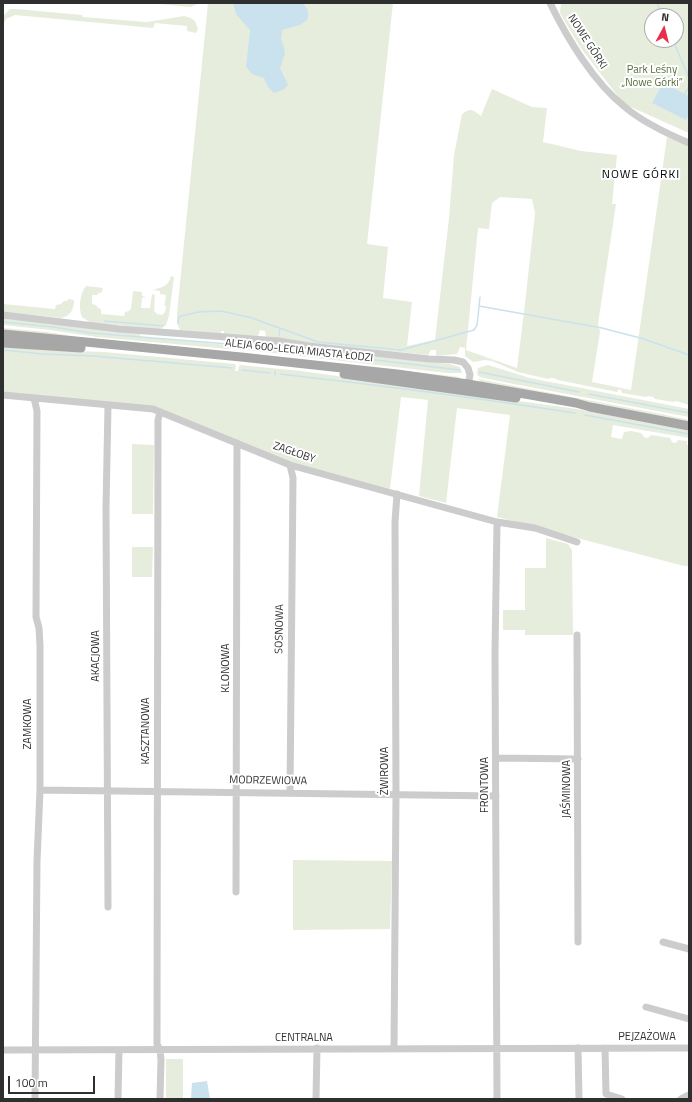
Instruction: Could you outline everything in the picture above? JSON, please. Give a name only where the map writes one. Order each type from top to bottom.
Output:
[{"type":"main road","name":"ALEJA 600-LECIA MIASTA ŁODZI","points":[[3,334],[397,374],[468,387],[576,403],[689,426]]},
{"type":"main road","name":"ALEJA 600-LECIA MIASTA ŁODZI","points":[[3,342],[293,368],[468,387]]},
{"type":"street","name":"NOWE GÓRKI","points":[[550,3],[584,59],[600,82],[617,100],[635,115],[689,143]]},
{"type":"street","points":[[3,315],[119,329],[280,342],[429,359],[454,360],[463,362],[468,368],[470,375],[468,387]]},
{"type":"street","name":"ZAGŁOBY","points":[[3,395],[148,408],[290,465],[497,522],[534,528],[577,542]]},
{"type":"street","name":"ZAMKOWA","points":[[34,398],[37,411],[36,617],[39,628],[40,646],[40,790],[37,861],[35,1099]]},
{"type":"street","name":"AKACJOWA","points":[[108,405],[106,508],[108,907]]},
{"type":"street","name":"KASZTANOWA","points":[[160,412],[158,428],[157,791],[157,1044],[160,1050],[160,1099]]},
{"type":"street","name":"KLONOWA","points":[[236,892],[238,792],[237,443]]},
{"type":"street","name":"SOSNOWA","points":[[290,465],[293,478],[290,793]]},
{"type":"street","name":"ŻWIROWA","points":[[394,1048],[396,794],[395,522],[397,494]]},
{"type":"street","name":"FRONTOWA","points":[[497,522],[495,653],[497,1099]]},
{"type":"street","name":"JAŚMINOWA","points":[[577,635],[578,942]]},
{"type":"street","points":[[496,758],[578,759]]},
{"type":"street","name":"MODRZEWIOWA","points":[[40,790],[496,796]]},
{"type":"street","points":[[663,942],[689,949]]},
{"type":"street","points":[[646,1007],[689,1019]]},
{"type":"street","points":[[316,1099],[317,1048]]},
{"type":"street","points":[[578,1048],[579,1099]]},
{"type":"street","points":[[605,1048],[606,1094],[622,1099]]},
{"type":"street","name":"CENTRALNA","points":[[3,1050],[605,1048]]},
{"type":"street","name":"PEJZAŻOWA","points":[[605,1048],[689,1048]]},
{"type":"street","points":[[118,1099],[119,1050]]},
{"type":"street","points":[[681,1099],[689,1094]]},
{"type":"green space","points":[[148,3],[199,3],[191,7]]},
{"type":"green space","points":[[208,3],[393,3],[367,244],[388,247],[383,298],[412,302],[407,346],[435,340],[449,218],[454,155],[462,114],[472,110],[481,116],[492,89],[532,107],[547,108],[543,142],[581,151],[617,155],[612,204],[616,204],[598,324],[600,332],[592,382],[631,390],[667,137],[689,146],[689,405],[676,401],[673,402],[655,399],[648,396],[646,397],[622,393],[619,389],[617,392],[553,378],[548,379],[518,372],[492,361],[485,360],[473,362],[465,356],[465,348],[460,347],[457,354],[437,356],[436,350],[431,350],[428,355],[266,337],[265,331],[260,330],[258,336],[224,334],[224,331],[221,331],[221,334],[180,330],[177,323]],"holes":[[[500,197],[532,199],[535,213],[517,368],[466,350],[478,228],[489,229],[492,203]]]},
{"type":"green space","name":"Park Leśny „Nowe Górki”","points":[[561,3],[689,3],[689,133],[624,104],[580,47],[560,13]]},
{"type":"green space","points":[[10,9],[147,22],[184,16],[195,21],[198,29],[196,33],[187,31],[187,26],[155,23],[153,28],[15,15],[6,19],[3,25],[3,16]]},
{"type":"green space","points":[[171,276],[174,277],[169,316],[166,325],[160,329],[91,323],[82,317],[80,301],[86,286],[103,288],[102,292],[97,295],[92,295],[92,304],[101,309],[101,314],[124,316],[125,312],[131,309],[133,291],[142,292],[142,296],[146,297],[142,298],[141,308],[150,308],[152,294],[155,295],[154,311],[157,314],[162,315],[165,312],[166,307],[164,304],[166,295],[160,294],[160,291],[153,290],[166,284],[170,280]]},
{"type":"green space","points":[[68,299],[74,300],[73,309],[70,314],[61,318],[3,312],[3,304],[55,309],[56,305],[67,301]]},
{"type":"green space","points":[[3,318],[140,334],[140,337],[229,345],[229,341],[232,345],[229,349],[97,337],[3,325]]},
{"type":"green space","points":[[3,328],[460,377],[457,379],[3,330]]},
{"type":"green space","points":[[240,342],[240,346],[274,348],[274,346],[276,346],[250,343],[274,344],[303,349],[282,347],[282,349],[318,354],[318,351],[449,364],[460,367],[462,373],[447,373],[236,348],[236,345]]},
{"type":"green space","points":[[3,347],[104,352],[235,364],[235,371],[238,371],[240,365],[301,371],[577,409],[689,430],[689,438],[613,425],[611,437],[622,439],[624,432],[631,431],[641,433],[644,437],[648,438],[651,435],[670,438],[672,442],[676,443],[678,440],[687,441],[687,445],[689,445],[689,566],[684,566],[497,517],[510,415],[457,408],[446,503],[419,496],[428,400],[401,397],[390,489],[290,462],[159,409],[3,392]]},
{"type":"green space","points":[[488,365],[530,378],[689,409],[689,417],[503,382],[477,375],[478,368]]},
{"type":"green space","points":[[478,379],[661,414],[689,420],[689,422],[482,383]]},
{"type":"green space","points":[[132,444],[154,445],[153,514],[132,514]]},
{"type":"green space","points":[[546,538],[568,544],[572,550],[573,635],[525,635],[525,630],[503,630],[503,610],[525,610],[525,568],[546,568]]},
{"type":"green space","points":[[132,547],[153,547],[152,577],[132,577]]},
{"type":"green space","points":[[293,860],[392,861],[390,929],[293,930]]},
{"type":"green space","points":[[166,1059],[183,1059],[183,1099],[166,1099]]},
{"type":"water","points":[[233,3],[303,3],[306,7],[308,11],[307,20],[300,25],[282,30],[281,39],[285,54],[280,68],[288,85],[283,90],[274,93],[268,87],[264,78],[252,74],[246,67],[250,30],[236,14]]},
{"type":"water","points":[[663,83],[689,96],[689,115],[686,120],[652,103]]},
{"type":"water","points":[[207,1081],[210,1099],[191,1099],[192,1083]]},
{"type":"waterway","points":[[657,3],[659,8]]},
{"type":"waterway","points":[[676,48],[689,78]]},
{"type":"waterway","points":[[685,94],[689,86]]},
{"type":"waterway","points":[[178,323],[179,317],[181,316],[199,312],[221,311],[252,318],[318,342],[401,350],[474,330],[477,325],[480,297]]},
{"type":"waterway","points":[[479,306],[602,328],[644,339],[689,355]]},
{"type":"waterway","points":[[105,321],[163,326]]},
{"type":"waterway","points":[[3,322],[53,327],[91,333],[229,344]]},
{"type":"waterway","points":[[279,336],[280,328]]},
{"type":"waterway","points":[[240,345],[274,348]]},
{"type":"waterway","points":[[277,351],[278,346]]},
{"type":"waterway","points":[[282,349],[460,370]]},
{"type":"waterway","points":[[3,350],[232,368]]},
{"type":"waterway","points":[[242,370],[270,373]]},
{"type":"waterway","points":[[479,372],[579,392]]},
{"type":"waterway","points":[[280,374],[428,392],[575,413]]},
{"type":"waterway","points":[[589,394],[689,413]]},
{"type":"waterway","points":[[585,415],[689,434]]},
{"type":"district","name":"NOWE GÓRKI","points":[[641,175]]}]
